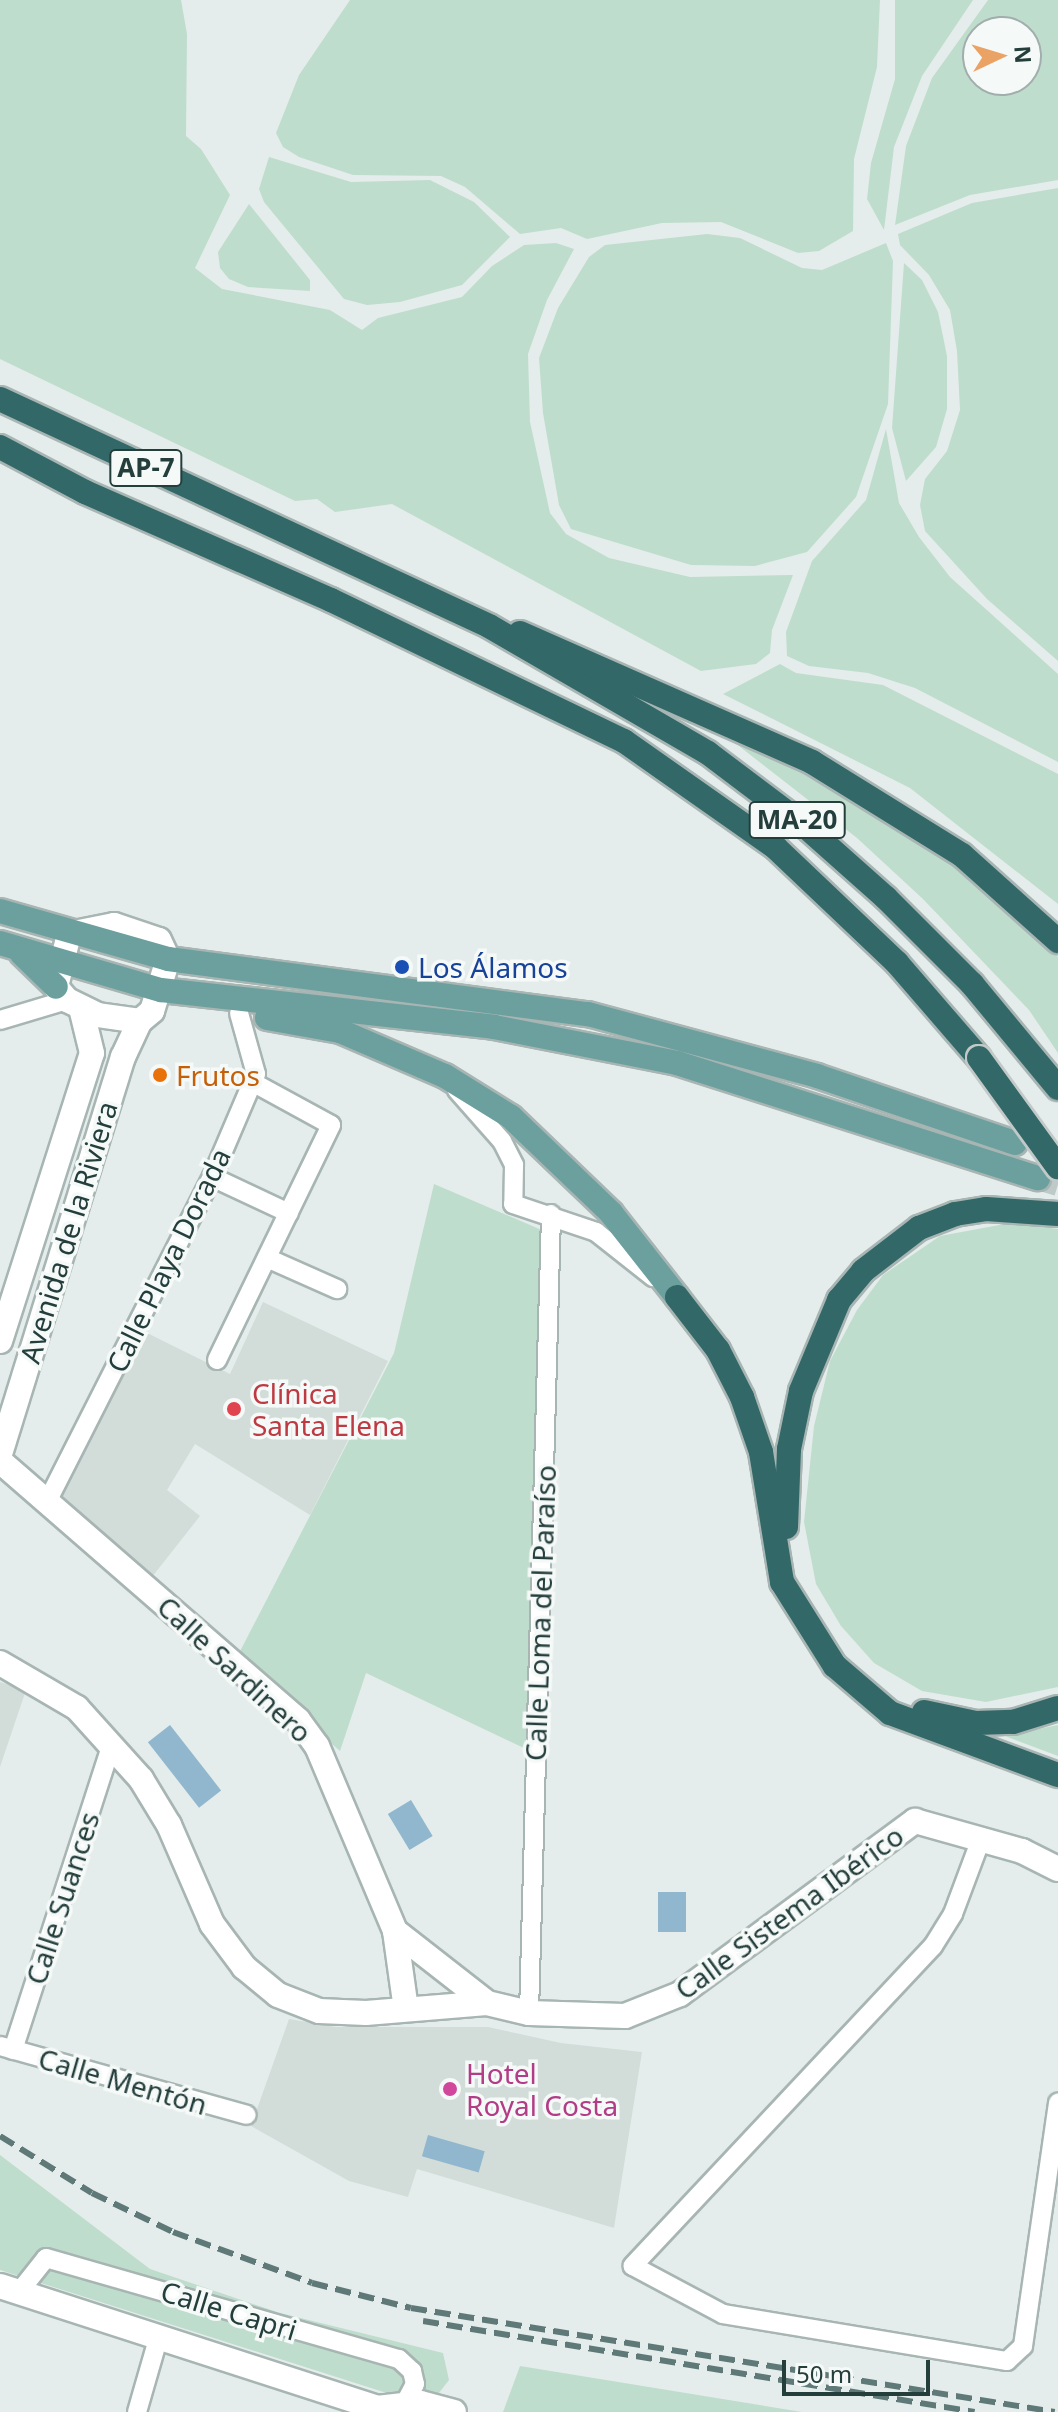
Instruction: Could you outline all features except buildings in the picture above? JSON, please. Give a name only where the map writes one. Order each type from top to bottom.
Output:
[{"type":"highway","name":"AP-7","points":[[0,399],[298,539]]},
{"type":"highway","name":"AP-7","points":[[0,447],[85,492],[281,578]]},
{"type":"highway","name":"MA-20","points":[[298,539],[489,626],[708,753],[805,826],[972,984],[1055,1084]]},
{"type":"highway","name":"MA-20","points":[[281,578],[624,741],[751,830],[842,907],[979,1058],[1048,1172]]},
{"type":"highway","points":[[489,626],[533,636],[812,762],[962,855],[1058,941]]},
{"type":"highway","points":[[797,1608],[785,1498],[789,1449],[801,1391],[839,1300],[863,1271],[919,1228],[986,1209],[1058,1214]]},
{"type":"highway","points":[[677,1297],[718,1350],[742,1397],[761,1452],[782,1582],[835,1666],[890,1713],[1058,1775]]},
{"type":"highway","points":[[872,1696],[976,1723],[1013,1722],[1058,1708]]},
{"type":"main road","points":[[0,911],[34,924],[80,930],[163,950],[342,980],[588,1014],[817,1076],[1015,1143]]},
{"type":"main road","points":[[9,946],[66,990],[161,990],[494,1027],[636,1054],[1048,1172]]},
{"type":"main road","points":[[201,996],[239,1013],[340,1031],[445,1076],[511,1117],[563,1163],[677,1297]]},
{"type":"street","points":[[66,990],[80,930]]},
{"type":"street","points":[[161,990],[163,950]]},
{"type":"street","points":[[0,1020],[66,990],[140,1021]]},
{"type":"street","name":"Avenida de la Riviera","points":[[0,1341],[87,1072],[91,1040],[66,990]]},
{"type":"street","name":"Avenida de la Riviera","points":[[0,1454],[123,1057],[140,1021],[152,1011],[161,990]]},
{"type":"street","name":"Calle Playa Dorada","points":[[48,1500],[212,1177],[252,1082],[250,1041],[239,1013]]},
{"type":"street","points":[[91,1040],[110,1037],[119,1042],[123,1057]]},
{"type":"street","points":[[445,1076],[502,1141],[514,1165],[513,1204],[551,1214],[596,1232],[677,1297]]},
{"type":"street","points":[[217,1360],[331,1125],[252,1082]]},
{"type":"street","points":[[212,1177],[289,1213]]},
{"type":"street","name":"Calle Loma del Paraíso","points":[[529,2013],[551,1214]]},
{"type":"street","points":[[267,1258],[337,1289]]},
{"type":"street","name":"Calle Sardinero","points":[[0,1461],[298,1720],[326,1762],[395,1931],[406,2009]]},
{"type":"street","name":"Calle Sistema Ibérico","points":[[0,1663],[77,1708],[141,1779],[169,1825],[212,1924],[244,1967],[278,1995],[319,2011],[487,2003],[529,2013],[625,2016],[680,1994],[915,1821],[1022,1851],[1058,1869]]},
{"type":"street","name":"Calle Suances","points":[[6,2048],[111,1747]]},
{"type":"street","points":[[981,1839],[953,1914],[933,1946],[633,2266],[723,2314],[1007,2361],[1023,2346],[1058,2103]]},
{"type":"street","name":"Calle Sardinero","points":[[395,1931],[487,2003]]},
{"type":"street","name":"Calle Mentón","points":[[6,2048],[247,2115]]},
{"type":"street","name":"Calle Capri","points":[[10,2289],[46,2258],[399,2359],[412,2371],[415,2384],[401,2410]]},
{"type":"street","name":"Calle Capri","points":[[10,2289],[377,2408],[401,2410],[421,2403],[454,2412]]},
{"type":"street","points":[[137,2412],[159,2336]]},
{"type":"shaded area","name":"Clínica Santa Elena","points":[[263,1302],[388,1361],[310,1515],[195,1444],[167,1490],[200,1516],[152,1577],[60,1497],[141,1330],[230,1374]]},
{"type":"shaded area","points":[[0,1682],[26,1690],[0,1767]]},
{"type":"shaded area","name":"Hotel Royal Costa","points":[[289,2019],[336,2027],[488,2027],[561,2043],[642,2052],[614,2228],[417,2169],[408,2197],[349,2181],[251,2126]]},
{"type":"green space","points":[[0,0],[181,0],[187,34],[186,136],[201,149],[230,195],[195,268],[222,289],[330,310],[362,330],[378,318],[462,297],[492,266],[524,245],[556,243],[574,249],[547,300],[528,354],[530,422],[550,513],[566,534],[609,558],[690,577],[793,575],[772,630],[770,653],[756,664],[701,671],[392,504],[335,512],[317,499],[295,501],[0,359]]},
{"type":"green space","points":[[350,0],[880,0],[877,67],[854,159],[853,231],[819,251],[798,253],[721,222],[662,223],[587,239],[561,228],[520,234],[465,187],[441,176],[353,175],[299,157],[283,147],[276,133],[299,75]]},
{"type":"green space","points":[[895,0],[973,0],[922,76],[894,147],[884,230],[867,199],[871,163],[895,79]]},
{"type":"green space","points":[[988,0],[1058,0],[1058,180],[970,195],[895,225],[906,146],[932,78],[962,36],[962,96],[1042,96],[1042,16],[977,16]]},
{"type":"green space","points":[[269,157],[351,182],[430,180],[474,202],[510,237],[462,285],[400,302],[367,305],[344,299],[264,202],[259,189]]},
{"type":"green space","points":[[1058,188],[1058,661],[987,599],[925,531],[920,505],[925,479],[947,451],[960,410],[957,351],[950,310],[929,275],[900,245],[898,234],[972,203]]},
{"type":"green space","points":[[249,204],[310,280],[310,291],[248,287],[229,279],[220,268],[218,252]]},
{"type":"green space","points":[[707,234],[740,238],[802,268],[822,270],[886,243],[893,261],[888,404],[856,497],[807,552],[755,566],[691,565],[571,529],[559,505],[543,413],[539,358],[558,308],[589,257],[605,245]]},
{"type":"green space","points":[[904,263],[922,280],[938,312],[947,356],[947,409],[936,447],[906,481],[892,428]]},
{"type":"green space","points":[[886,429],[899,503],[919,537],[950,577],[1058,674],[1058,762],[915,688],[868,673],[809,666],[787,656],[786,632],[812,561],[866,500]]},
{"type":"green space","points":[[780,664],[796,673],[883,685],[1058,774],[1058,904],[910,788],[723,694]]},
{"type":"green space","points":[[712,725],[817,777],[969,873],[1020,915],[1058,957],[1058,1053],[1029,1010],[923,899],[857,838]]},
{"type":"green space","points":[[434,1184],[544,1231],[526,1749],[366,1673],[340,1751],[236,1659],[394,1353]]},
{"type":"green space","points":[[1010,1223],[1058,1229],[1058,1687],[986,1702],[922,1691],[874,1663],[841,1626],[816,1584],[804,1522],[814,1426],[830,1361],[857,1310],[883,1275],[940,1236]]},
{"type":"green space","points":[[1058,1725],[1058,1756],[1005,1736]]},
{"type":"green space","points":[[0,2155],[150,2269],[280,2313],[443,2353],[449,2380],[435,2398],[393,2395],[0,2270]]},
{"type":"green space","points":[[520,2366],[802,2412],[503,2412]]},
{"type":"water","points":[[170,1725],[221,1790],[199,1808],[148,1742]]},
{"type":"water","points":[[411,1800],[433,1836],[409,1850],[388,1814]]},
{"type":"water","points":[[658,1892],[686,1892],[686,1932],[658,1932]]},
{"type":"water","points":[[428,2135],[485,2151],[479,2172],[422,2156]]},
{"type":"tunnel","points":[[1038,1178],[1058,1184]]},
{"type":"railway","points":[[0,2136],[92,2193],[173,2232],[312,2283],[411,2308],[1055,2412]]},
{"type":"railway","points":[[423,2321],[975,2412]]},
{"type":"place","name":"Los Álamos","points":[[402,967]]},
{"type":"place","name":"Frutos","points":[[160,1075]]},
{"type":"place","name":"Clínica Santa Elena","points":[[234,1409]]},
{"type":"place","name":"Hotel Royal Costa","points":[[450,2089]]}]
